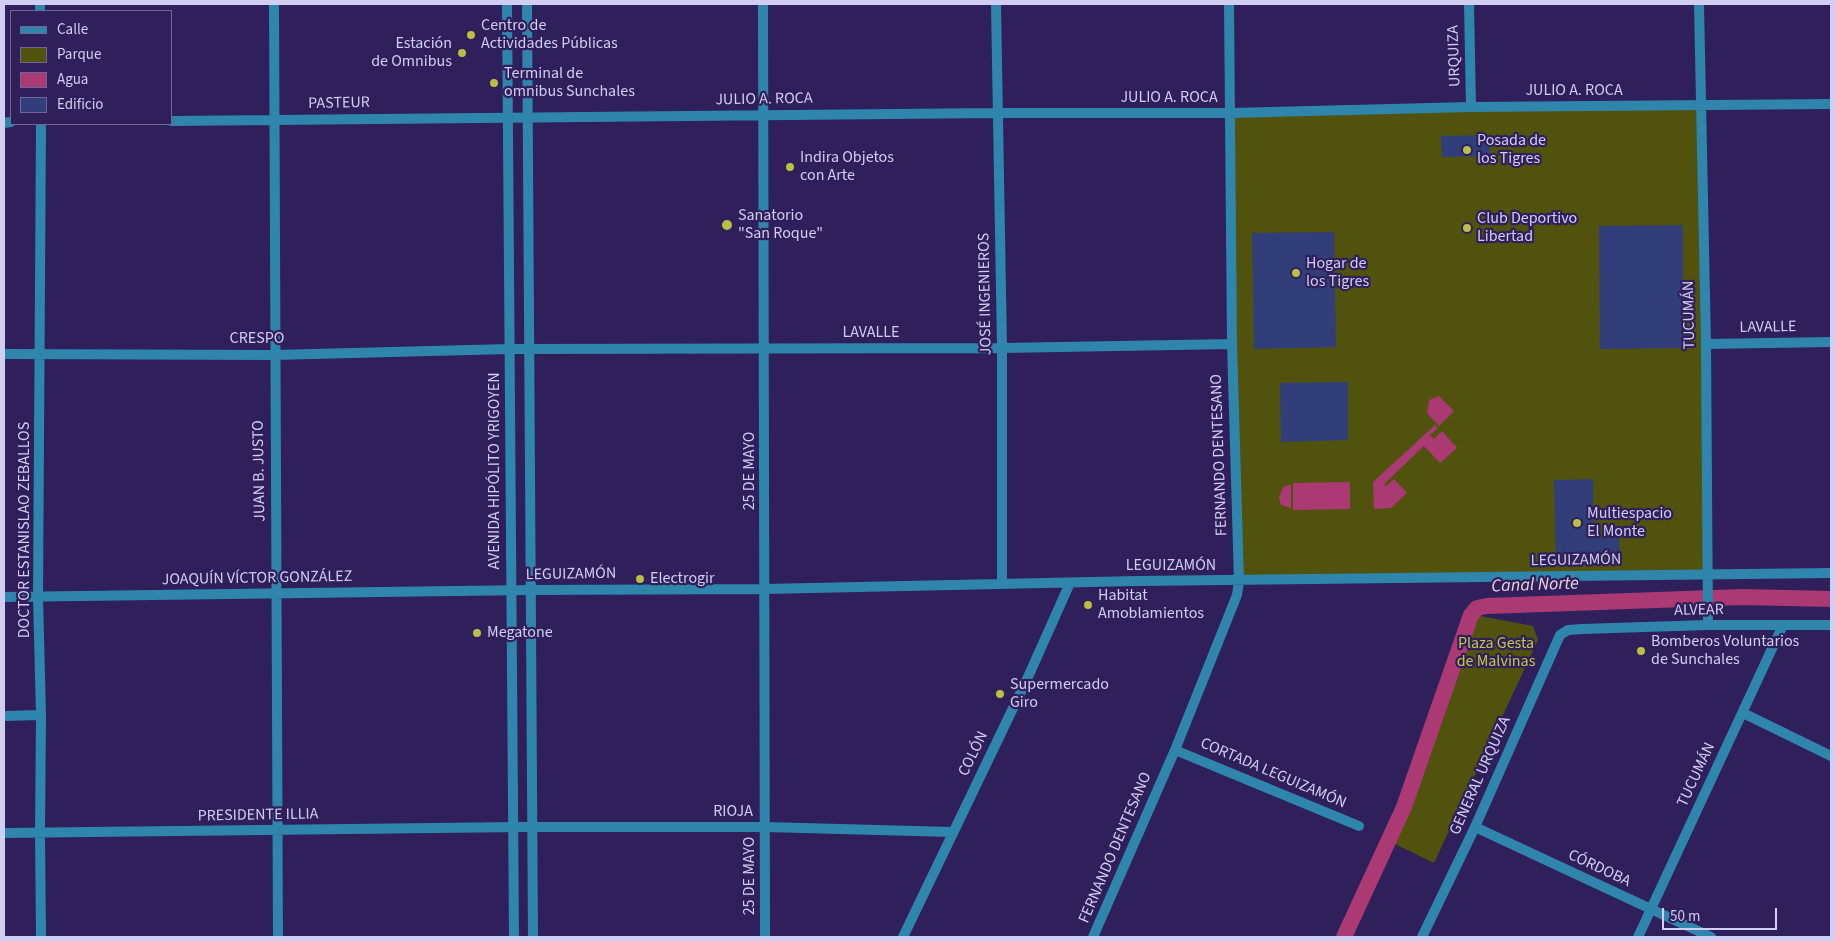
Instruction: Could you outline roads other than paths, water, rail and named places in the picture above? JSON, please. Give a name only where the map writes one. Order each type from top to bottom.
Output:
[{"type":"street","name":"JUAN B. JUSTO","points":[[274,4],[274,355],[278,937]]},
{"type":"street","name":"AVENIDA HIPÓLITO YRIGOYEN","points":[[507,4],[514,937]]},
{"type":"street","points":[[527,4],[533,937]]},
{"type":"street","name":"25 DE MAYO","points":[[763,4],[765,937]]},
{"type":"street","name":"JOSÉ INGENIEROS","points":[[996,4],[1002,348],[1002,583]]},
{"type":"street","name":"FERNANDO DENTESANO","points":[[1094,937],[1175,750],[1237,595],[1239,581],[1232,344],[1229,4]]},
{"type":"street","name":"URQUIZA","points":[[1469,4],[1472,107]]},
{"type":"street","name":"TUCUMÁN","points":[[1699,4],[1706,344],[1708,625]]},
{"type":"street","name":"JULIO A. ROCA","points":[[508,118],[997,113],[1230,113],[1472,107],[1831,104]]},
{"type":"street","name":"PASTEUR","points":[[172,121],[508,118]]},
{"type":"street","name":"DOCTOR ESTANISLAO ZEBALLOS","points":[[41,125],[38,597],[41,716],[41,937]]},
{"type":"street","name":"LAVALLE","points":[[1706,344],[1831,342]]},
{"type":"street","name":"LAVALLE","points":[[509,349],[1002,348],[1232,344]]},
{"type":"street","name":"CRESPO","points":[[4,354],[274,355],[509,349]]},
{"type":"street","name":"LEGUIZAMÓN","points":[[511,591],[1831,573]]},
{"type":"street","name":"COLÓN","points":[[903,937],[1028,677],[1070,583]]},
{"type":"street","name":"JOAQUÍN VÍCTOR GONZÁLEZ","points":[[4,597],[511,591]]},
{"type":"street","name":"ALVEAR","points":[[1568,630],[1708,625],[1831,625]]},
{"type":"street","name":"TUCUMÁN","points":[[1638,937],[1783,625]]},
{"type":"street","name":"GENERAL URQUIZA","points":[[1422,937],[1475,827],[1560,635],[1568,630]]},
{"type":"street","points":[[1743,713],[1831,756]]},
{"type":"street","points":[[4,716],[41,716]]},
{"type":"street","name":"CORTADA LEGUIZAMÓN","points":[[1175,750],[1359,826]]},
{"type":"street","name":"RIOJA","points":[[513,827],[765,827],[952,832]]},
{"type":"street","name":"PRESIDENTE ILLIA","points":[[4,833],[513,827]]},
{"type":"street","name":"CÓRDOBA","points":[[1475,827],[1711,937]]},
{"type":"water","points":[[1439,396],[1454,411],[1439,426],[1427,413],[1429,400]]},
{"type":"water","points":[[1435,425],[1438,428],[1430,435],[1434,439],[1442,431],[1457,448],[1440,463],[1424,446],[1384,484],[1386,486],[1394,479],[1407,493],[1391,508],[1374,509],[1373,482]]},
{"type":"water","points":[[1350,482],[1350,509],[1293,510],[1293,483]]},
{"type":"water","points":[[1291,484],[1291,508],[1281,505],[1279,497],[1283,487]]},
{"type":"waterway","name":"Canal Norte","points":[[1344,937],[1404,807],[1471,615],[1477,608],[1487,606],[1742,597],[1831,599]]},
{"type":"place","name":"Centro de Actividades Públicas","points":[[471,35]]},
{"type":"place","name":"Estación de Omnibus","points":[[462,53]]},
{"type":"place","name":"Terminal de omnibus Sunchales","points":[[494,83]]},
{"type":"place","name":"Posada de los Tigres","points":[[1467,150]]},
{"type":"place","name":"Indira Objetos con Arte","points":[[790,167]]},
{"type":"place","name":"Sanatorio \"San Roque\"","points":[[727,225]]},
{"type":"place","name":"Club Deportivo Libertad","points":[[1467,228]]},
{"type":"place","name":"Hogar de los Tigres","points":[[1296,273]]},
{"type":"place","name":"Multiespacio El Monte","points":[[1577,523]]},
{"type":"place","name":"Electrogir","points":[[640,579]]},
{"type":"place","name":"Habitat Amoblamientos","points":[[1088,605]]},
{"type":"place","name":"Megatone","points":[[477,633]]},
{"type":"place","name":"Bomberos Voluntarios de Sunchales","points":[[1641,651]]},
{"type":"place","name":"Supermercado Giro","points":[[1000,694]]},
{"type":"park label","name":"Plaza Gesta de Malvinas","points":[[1496,653]]}]
